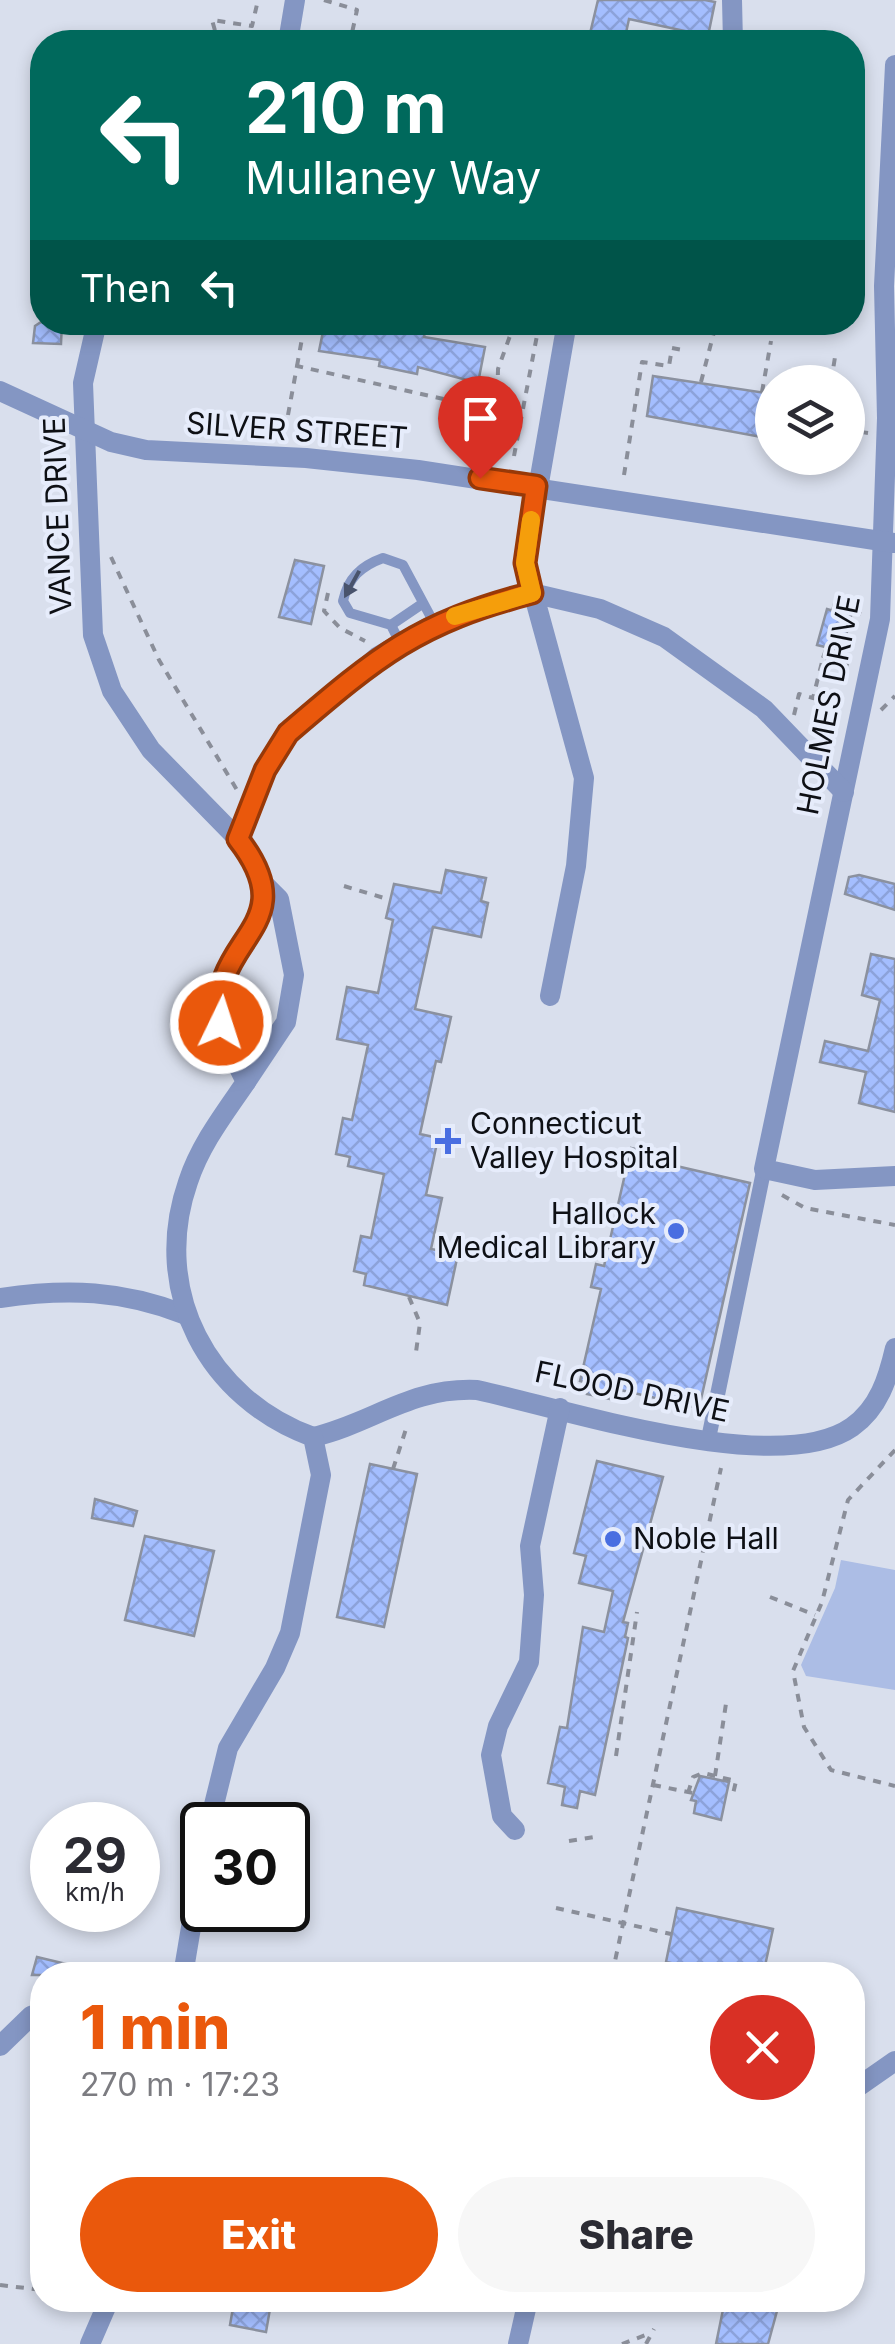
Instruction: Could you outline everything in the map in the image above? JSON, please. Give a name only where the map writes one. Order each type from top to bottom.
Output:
[{"type":"street","points":[[290,30],[295,0]]},
{"type":"street","points":[[732,0],[733,30]]},
{"type":"street","name":"HOLMES DRIVE","points":[[763,1177],[880,618],[889,543],[886,418],[895,66]]},
{"type":"street","name":"VANCE DRIVE","points":[[94,335],[84,382],[91,620],[112,691],[151,750],[238,839],[264,884],[279,899],[286,920],[294,986],[286,1022],[206,1142],[187,1183],[178,1227],[178,1273],[186,1315]]},
{"type":"street","points":[[550,996],[584,818],[584,778],[573,726],[525,563],[564,335]]},
{"type":"street","name":"SILVER STREET","points":[[0,391],[86,432],[146,450],[306,458],[536,486],[889,543]]},
{"type":"street","points":[[238,839],[265,770],[288,733],[396,634],[532,593],[600,610],[664,637],[787,723],[844,792]]},
{"type":"street","points":[[246,1082],[225,1038],[218,996],[230,960],[260,919],[264,884]]},
{"type":"street","points":[[708,1441],[763,1177],[815,1180],[895,1176]]},
{"type":"street","points":[[0,1298],[92,1292],[142,1298],[186,1315],[214,1364],[244,1401],[275,1423],[313,1437],[321,1476],[290,1633],[275,1668],[228,1748],[215,1802]]},
{"type":"street","name":"FLOOD DRIVE","points":[[313,1437],[339,1431],[398,1402],[444,1389],[477,1390],[708,1441],[768,1449],[812,1444],[850,1429],[888,1393],[895,1348]]},
{"type":"street","points":[[515,1830],[502,1816],[491,1755],[498,1726],[529,1662],[534,1595],[530,1546],[560,1408]]},
{"type":"street","points":[[185,1962],[190,1932]]},
{"type":"street","points":[[0,2046],[30,2017]]},
{"type":"street","points":[[865,2083],[895,2062]]},
{"type":"street","points":[[90,2344],[104,2312]]},
{"type":"street","points":[[518,2344],[525,2312]]},
{"type":"lane","points":[[422,604],[396,634],[350,612],[343,602],[346,588],[364,565],[383,558],[395,560],[409,574],[434,624]]},
{"type":"path","points":[[215,30],[212,20],[252,26],[258,0]]},
{"type":"path","points":[[324,0],[357,10],[353,30]]},
{"type":"path","points":[[288,415],[304,335]]},
{"type":"path","points":[[498,411],[498,369],[510,335]]},
{"type":"path","points":[[514,456],[537,335]]},
{"type":"path","points":[[701,382],[713,335]]},
{"type":"path","points":[[767,365],[771,341]]},
{"type":"path","points":[[624,475],[642,362],[669,366],[672,348],[683,350]]},
{"type":"path","points":[[834,365],[836,351]]},
{"type":"path","points":[[298,366],[498,411],[518,431]]},
{"type":"path","points":[[104,543],[159,660],[238,794]]},
{"type":"path","points":[[833,611],[835,604],[846,606],[845,611],[880,618]]},
{"type":"path","points":[[813,698],[827,647]]},
{"type":"path","points":[[823,658],[845,663]]},
{"type":"path","points":[[787,723],[799,694],[820,700]]},
{"type":"path","points":[[881,710],[895,696]]},
{"type":"path","points":[[344,886],[384,898]]},
{"type":"path","points":[[763,1177],[805,1208],[895,1225]]},
{"type":"path","points":[[408,1297],[420,1323],[416,1352]]},
{"type":"path","points":[[394,1469],[406,1429]]},
{"type":"path","points":[[895,1450],[848,1500],[815,1615],[793,1671],[797,1702],[810,1739],[831,1770],[895,1786]]},
{"type":"path","points":[[615,1962],[721,1468]]},
{"type":"path","points":[[770,1597],[815,1615]]},
{"type":"path","points":[[616,1756],[636,1612]]},
{"type":"path","points":[[715,1776],[727,1697]]},
{"type":"path","points":[[653,1785],[690,1793],[698,1774],[736,1781],[733,1794]]},
{"type":"path","points":[[569,1841],[594,1838]]},
{"type":"path","points":[[556,1908],[672,1934]]},
{"type":"path","points":[[0,2285],[30,2289]]},
{"type":"path","points":[[622,2344],[653,2331],[646,2344]]},
{"type":"shaded area","points":[[841,1560],[895,1570],[895,1690],[806,1676],[801,1665],[835,1588]]},
{"type":"building","points":[[598,0],[715,2],[709,30],[680,30],[629,19],[627,30],[591,30]]},
{"type":"building","points":[[34,335],[61,335],[61,344],[33,343]]},
{"type":"building","points":[[322,335],[424,335],[485,347],[478,383],[418,367],[417,374],[379,366],[380,360],[319,351]]},
{"type":"building","points":[[653,376],[755,391],[755,436],[647,416]]},
{"type":"building","points":[[295,560],[324,566],[311,624],[279,617]]},
{"type":"building","points":[[827,609],[851,616],[842,651],[817,645]]},
{"type":"building","points":[[446,870],[486,878],[481,901],[488,903],[481,937],[433,927],[415,1009],[451,1017],[441,1062],[436,1061],[420,1134],[438,1138],[426,1195],[442,1198],[431,1249],[458,1254],[447,1305],[364,1285],[366,1274],[354,1271],[361,1236],[371,1238],[384,1174],[348,1166],[350,1157],[336,1154],[343,1118],[352,1120],[368,1045],[337,1039],[347,987],[378,993],[393,920],[386,918],[394,884],[441,893]]},
{"type":"building","points":[[859,875],[895,884],[895,910],[845,894],[849,877]]},
{"type":"building","points":[[871,954],[895,959],[895,1112],[859,1103],[866,1072],[820,1062],[825,1041],[868,1051],[880,1000],[862,995]]},
{"type":"building","points":[[631,1148],[661,1155],[659,1162],[750,1183],[699,1408],[612,1388],[610,1399],[587,1394],[589,1383],[580,1381],[601,1289],[591,1287],[596,1264],[604,1266]]},
{"type":"building","points":[[597,1461],[663,1477],[623,1622],[628,1623],[628,1638],[595,1795],[580,1791],[577,1808],[562,1805],[565,1787],[548,1783],[560,1727],[567,1728],[583,1627],[604,1632],[613,1591],[579,1583],[586,1556],[574,1553]]},
{"type":"building","points":[[370,1464],[417,1474],[384,1627],[337,1617]]},
{"type":"building","points":[[95,1499],[137,1511],[133,1526],[92,1518]]},
{"type":"building","points":[[145,1536],[214,1551],[194,1636],[125,1620]]},
{"type":"building","points":[[700,1776],[729,1782],[721,1820],[694,1813],[696,1801],[691,1800]]},
{"type":"building","points":[[677,1908],[773,1929],[766,1962],[666,1962]]},
{"type":"building","points":[[232,2312],[269,2312],[266,2332],[230,2325]]},
{"type":"building","points":[[723,2312],[777,2312],[768,2344],[716,2344]]},
{"type":"slow traffic","points":[[455,616],[532,593],[525,563],[531,520]]},
{"type":"place","name":"Connecticut Valley Hospital","points":[[448,1141]]},
{"type":"place","name":"Hallock Medical Library","points":[[676,1231]]},
{"type":"place","name":"Noble Hall","points":[[613,1539]]},
{"type":"route","points":[[221,1023],[220,985],[230,960],[264,908],[264,884],[238,839],[265,770],[288,733],[377,657],[402,641],[474,608],[532,593],[525,563],[536,486],[480,478]]}]
